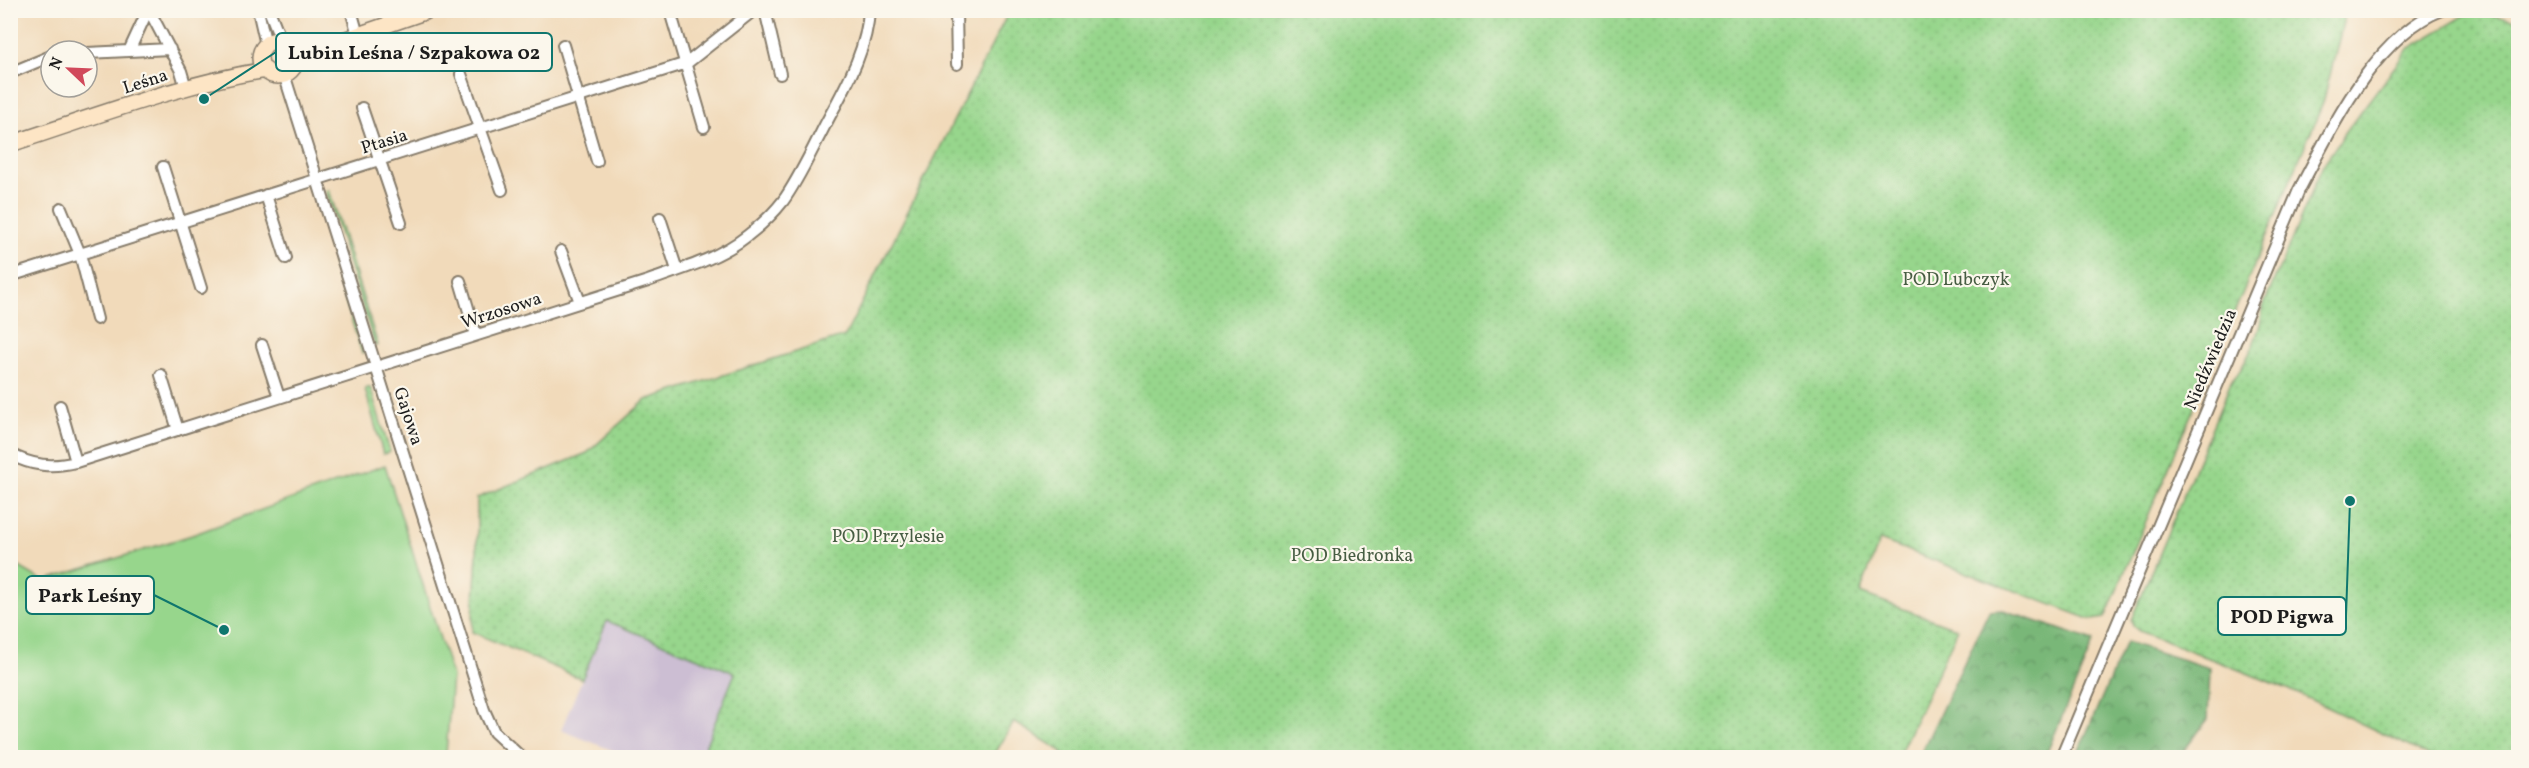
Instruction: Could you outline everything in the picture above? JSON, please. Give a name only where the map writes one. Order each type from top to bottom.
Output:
[{"type":"street","points":[[148,10],[181,71],[186,88]]},
{"type":"street","points":[[129,51],[148,10]]},
{"type":"street","points":[[258,10],[264,58],[274,75],[284,74],[293,67],[290,50],[269,10]]},
{"type":"street","points":[[351,10],[358,34]]},
{"type":"street","points":[[264,58],[270,42],[290,50],[313,55],[326,46],[430,10]]},
{"type":"street","points":[[670,10],[704,127]]},
{"type":"street","name":"Ptasia","points":[[10,276],[182,224],[266,195],[687,63],[754,10]]},
{"type":"street","points":[[765,10],[780,74]]},
{"type":"street","name":"Wrzosowa","points":[[10,454],[21,460],[46,466],[76,462],[707,260],[736,245],[766,219],[783,200],[802,169],[856,62],[866,36],[869,10]]},
{"type":"street","points":[[956,10],[957,64]]},
{"type":"street","name":"Niedźwiedzia","points":[[2061,758],[2299,190],[2335,125],[2377,62],[2402,35],[2426,17],[2442,10]]},
{"type":"street","points":[[562,45],[597,161]]},
{"type":"street","name":"Leśna","points":[[99,52],[170,49]]},
{"type":"street","name":"Leśna","points":[[10,144],[222,78],[264,58]]},
{"type":"street","points":[[10,73],[39,61]]},
{"type":"street","name":"Gajowa","points":[[284,74],[484,710],[495,732],[522,758]]},
{"type":"street","points":[[461,74],[502,189]]},
{"type":"street","points":[[362,108],[401,223]]},
{"type":"street","points":[[163,167],[201,288]]},
{"type":"street","points":[[266,195],[286,258]]},
{"type":"street","points":[[61,208],[80,254],[97,319]]},
{"type":"street","points":[[660,218],[678,270]]},
{"type":"street","points":[[561,251],[580,302]]},
{"type":"street","points":[[460,281],[476,335]]},
{"type":"street","points":[[262,345],[279,397]]},
{"type":"street","points":[[160,375],[178,430]]},
{"type":"street","points":[[60,406],[76,462]]},
{"type":"shaded area","points":[[606,621],[735,673],[701,757],[629,757],[561,730]]},
{"type":"green space","points":[[1009,10],[2346,11],[2323,103],[2105,618],[2092,620],[1880,540],[1860,593],[1958,629],[1898,757],[1061,758],[1063,752],[1014,722],[993,757],[701,757],[735,673],[607,621],[582,679],[472,632],[477,554],[477,498],[587,453],[646,400],[845,336]]},
{"type":"green space","points":[[2472,11],[2518,21],[2518,757],[2432,757],[2288,689],[2139,631],[2133,626],[2131,620],[2231,382],[2252,347],[2263,307],[2323,165],[2408,49]]},
{"type":"green space","points":[[329,190],[378,345],[375,346],[326,191]]},
{"type":"green space","points":[[338,260],[366,352],[362,353],[333,262]]},
{"type":"green space","points":[[370,387],[390,452],[383,454],[365,389]]},
{"type":"green space","points":[[385,465],[452,676],[446,754],[452,757],[11,757],[11,562],[43,581],[192,535]]},
{"type":"green space","points":[[2003,610],[2094,641],[2045,757],[1919,757],[1989,611]]},
{"type":"green space","points":[[2126,642],[2210,668],[2208,719],[2179,757],[2076,757]]},
{"type":"place","name":"Lubin Leśna / Szpakowa 02","points":[[204,99]]},
{"type":"place","name":"POD Pigwa","points":[[2350,501]]},
{"type":"place","name":"Park Leśny","points":[[224,630]]},
{"type":"park label","name":"POD Lubczyk","points":[[1956,279]]},
{"type":"park label","name":"POD Przylesie","points":[[888,536]]},
{"type":"park label","name":"POD Biedronka","points":[[1352,555]]}]
